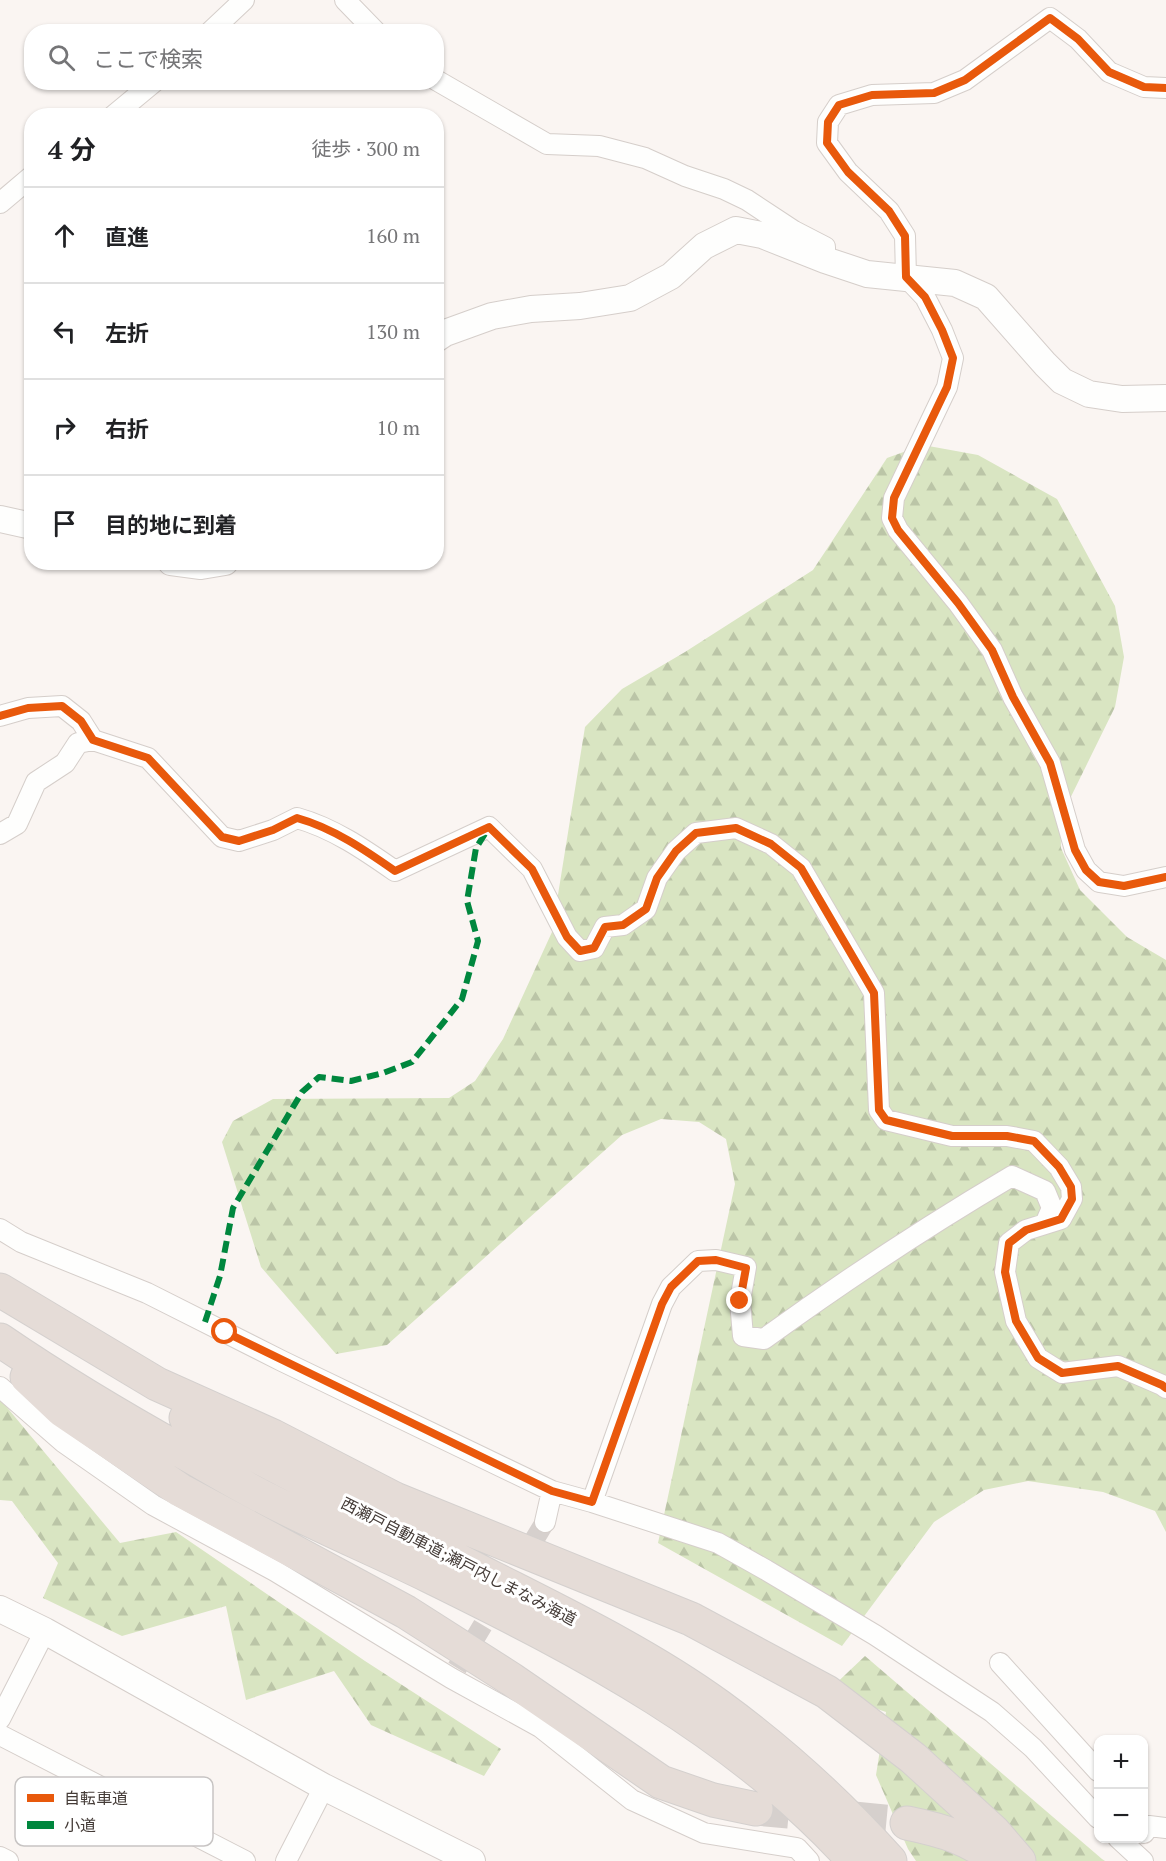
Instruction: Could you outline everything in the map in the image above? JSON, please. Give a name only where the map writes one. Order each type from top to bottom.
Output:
[{"type":"highway","points":[[0,1290],[157,1384],[273,1436],[395,1499],[691,1619],[827,1692],[913,1758],[994,1832],[1019,1861]]},
{"type":"highway","name":"西瀬戸自動車道;瀬戸内しまなみ海道","points":[[0,1300],[48,1337],[121,1383],[282,1471],[608,1637],[670,1673],[718,1705],[772,1747],[859,1826],[890,1861]]},
{"type":"highway","name":"西瀬戸自動車道;瀬戸内しまなみ海道","points":[[0,1340],[105,1408],[268,1500],[441,1582],[595,1661],[652,1695],[699,1726],[745,1761],[790,1798],[854,1861]]},
{"type":"highway","points":[[0,1352],[62,1410],[180,1490],[406,1612],[512,1679],[661,1782],[713,1800],[756,1809]]},
{"type":"highway","points":[[907,1823],[938,1829],[974,1844],[999,1861]]},
{"type":"street","points":[[218,24],[244,0]]},
{"type":"street","points":[[345,0],[368,24]]},
{"type":"street","points":[[1166,88],[1144,87],[1109,72],[1078,39],[1050,18],[965,80],[934,93],[872,94],[839,105],[828,122],[827,143],[848,172],[889,211],[905,236],[906,277],[925,297],[953,358],[947,387],[894,498],[892,518],[898,530],[958,603],[992,651],[1013,698],[1050,763],[1075,850],[1086,870],[1099,882],[1124,886],[1166,877]]},
{"type":"street","points":[[444,85],[547,144],[599,146],[645,158],[685,176],[724,189],[747,200],[794,231],[825,247],[825,261]]},
{"type":"street","points":[[123,108],[144,90]]},
{"type":"street","points":[[0,203],[24,183]]},
{"type":"street","points":[[444,334],[492,316],[531,309],[579,306],[630,298],[671,276],[704,246],[735,230],[762,235],[825,261],[867,273],[955,283],[986,297],[1062,381],[1089,394],[1122,399],[1166,398]]},
{"type":"street","points":[[0,519],[24,524]]},
{"type":"street","points":[[0,716],[28,708],[62,706],[81,721],[93,740]]},
{"type":"street","points":[[0,834],[17,824],[36,782],[65,763],[78,743],[93,740],[148,758],[222,837],[239,841],[273,830],[297,818],[318,824],[395,871],[489,827],[532,869],[567,938],[580,951],[594,948],[606,927],[623,925],[646,909],[657,878],[676,851],[696,833],[736,828],[771,844],[801,868],[874,993],[879,1110],[886,1120],[952,1136],[1007,1137],[1034,1141],[1059,1167],[1071,1187],[1072,1199],[1061,1219],[1026,1230],[1009,1243],[1005,1272],[1016,1321],[1038,1358],[1062,1373],[1118,1366],[1166,1388]]},
{"type":"street","points":[[592,1502],[662,1304],[671,1287],[698,1261],[716,1260],[746,1268],[740,1301],[743,1336],[764,1339],[938,1220],[1012,1176],[1045,1191],[1052,1208],[1045,1224]]},
{"type":"street","points":[[0,1229],[21,1242],[147,1293],[552,1491],[718,1543],[875,1635],[992,1712],[1033,1748],[1094,1814]]},
{"type":"street","points":[[0,1387],[63,1442],[153,1505],[275,1571],[454,1673],[540,1727],[632,1800],[704,1833],[797,1848],[809,1861]]},
{"type":"street","points":[[545,1522],[552,1491]]},
{"type":"street","points":[[0,1609],[45,1631],[324,1787],[472,1861]]},
{"type":"street","points":[[0,1719],[45,1631]]},
{"type":"street","points":[[1000,1663],[1094,1767]]},
{"type":"street","points":[[0,1735],[82,1777]]},
{"type":"street","points":[[286,1861],[324,1787]]},
{"type":"street","points":[[213,1844],[246,1861]]},
{"type":"street","points":[[0,1857],[8,1861]]},
{"type":"green space","points":[[923,445],[978,455],[1057,499],[1115,606],[1124,657],[1115,707],[1060,819],[1061,848],[1080,890],[1127,937],[1166,960],[1166,1532],[1155,1511],[1103,1492],[1028,1481],[984,1490],[934,1522],[842,1646],[658,1543],[735,1184],[726,1139],[699,1122],[661,1119],[622,1135],[387,1345],[336,1354],[261,1267],[222,1142],[233,1121],[273,1099],[449,1098],[475,1081],[503,1039],[552,932],[585,727],[622,689],[685,652],[813,570],[887,458]]},
{"type":"green space","points":[[0,1399],[120,1543],[176,1532],[365,1661],[501,1749],[484,1776],[371,1725],[334,1671],[246,1700],[226,1606],[122,1636],[43,1598],[58,1563],[12,1501],[0,1500]]},
{"type":"green space","points":[[865,1656],[1105,1861],[916,1861],[908,1849],[876,1775],[886,1712],[827,1692]]},
{"type":"tunnel","points":[[457,1668],[545,1522]]},
{"type":"tunnel","points":[[756,1809],[907,1823]]},
{"type":"marked path","points":[[205,1322],[220,1276],[233,1208],[302,1092],[319,1077],[351,1081],[383,1073],[412,1062],[462,999],[478,941],[467,901],[476,848],[488,829]]},
{"type":"cycle path","points":[[1166,88],[1144,87],[1109,72],[1078,39],[1050,18],[965,80],[934,93],[872,95],[839,105],[828,122],[827,143],[848,172],[889,211],[905,236],[906,277],[925,297],[953,358],[947,387],[894,498],[892,518],[898,530],[958,603],[992,650],[1013,697],[1050,763],[1075,850],[1086,870],[1099,882],[1124,886],[1166,877]]},
{"type":"cycle path","points":[[0,716],[28,708],[62,706],[81,721],[93,740],[148,758],[222,837],[239,841],[273,830],[297,818],[336,834],[395,871],[489,827],[532,869],[567,937],[580,951],[594,948],[605,927],[623,925],[646,909],[657,878],[676,851],[696,833],[736,828],[771,844],[801,868],[874,993],[879,1110],[886,1120],[952,1136],[1007,1136],[1034,1141],[1059,1167],[1071,1187],[1072,1199],[1061,1219],[1026,1230],[1009,1243],[1005,1272],[1016,1321],[1038,1358],[1062,1373],[1118,1366],[1166,1388]]},
{"type":"route","points":[[225,1332],[552,1491],[592,1502],[662,1304],[671,1287],[698,1261],[716,1260],[746,1268],[740,1301]]}]
